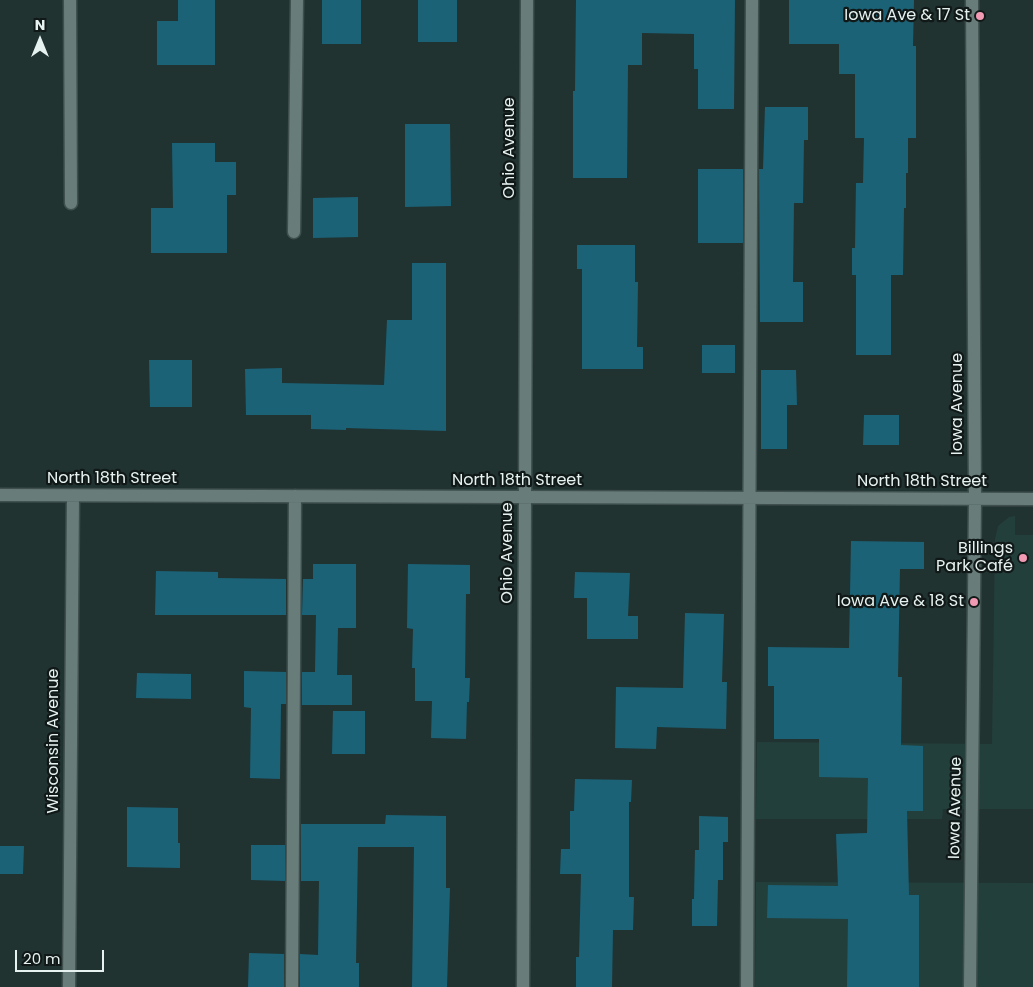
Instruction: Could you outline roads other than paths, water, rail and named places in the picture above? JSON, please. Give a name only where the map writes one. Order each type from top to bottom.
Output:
[{"type":"street","points":[[70,0],[71,203]]},
{"type":"street","points":[[294,232],[297,0]]},
{"type":"street","name":"Ohio Avenue","points":[[522,987],[527,0]]},
{"type":"street","points":[[747,987],[752,0]]},
{"type":"street","name":"Iowa Avenue","points":[[970,987],[975,498],[972,0]]},
{"type":"street","name":"North 18th Street","points":[[0,495],[1033,499]]},
{"type":"street","name":"Wisconsin Avenue","points":[[69,987],[73,496]]},
{"type":"street","points":[[292,987],[295,496]]},
{"type":"place","name":"Iowa Ave & 17 St","points":[[980,16]]},
{"type":"place","name":"Billings Park Café","points":[[1023,558]]},
{"type":"place","name":"Iowa Ave & 18 St","points":[[974,602]]}]
